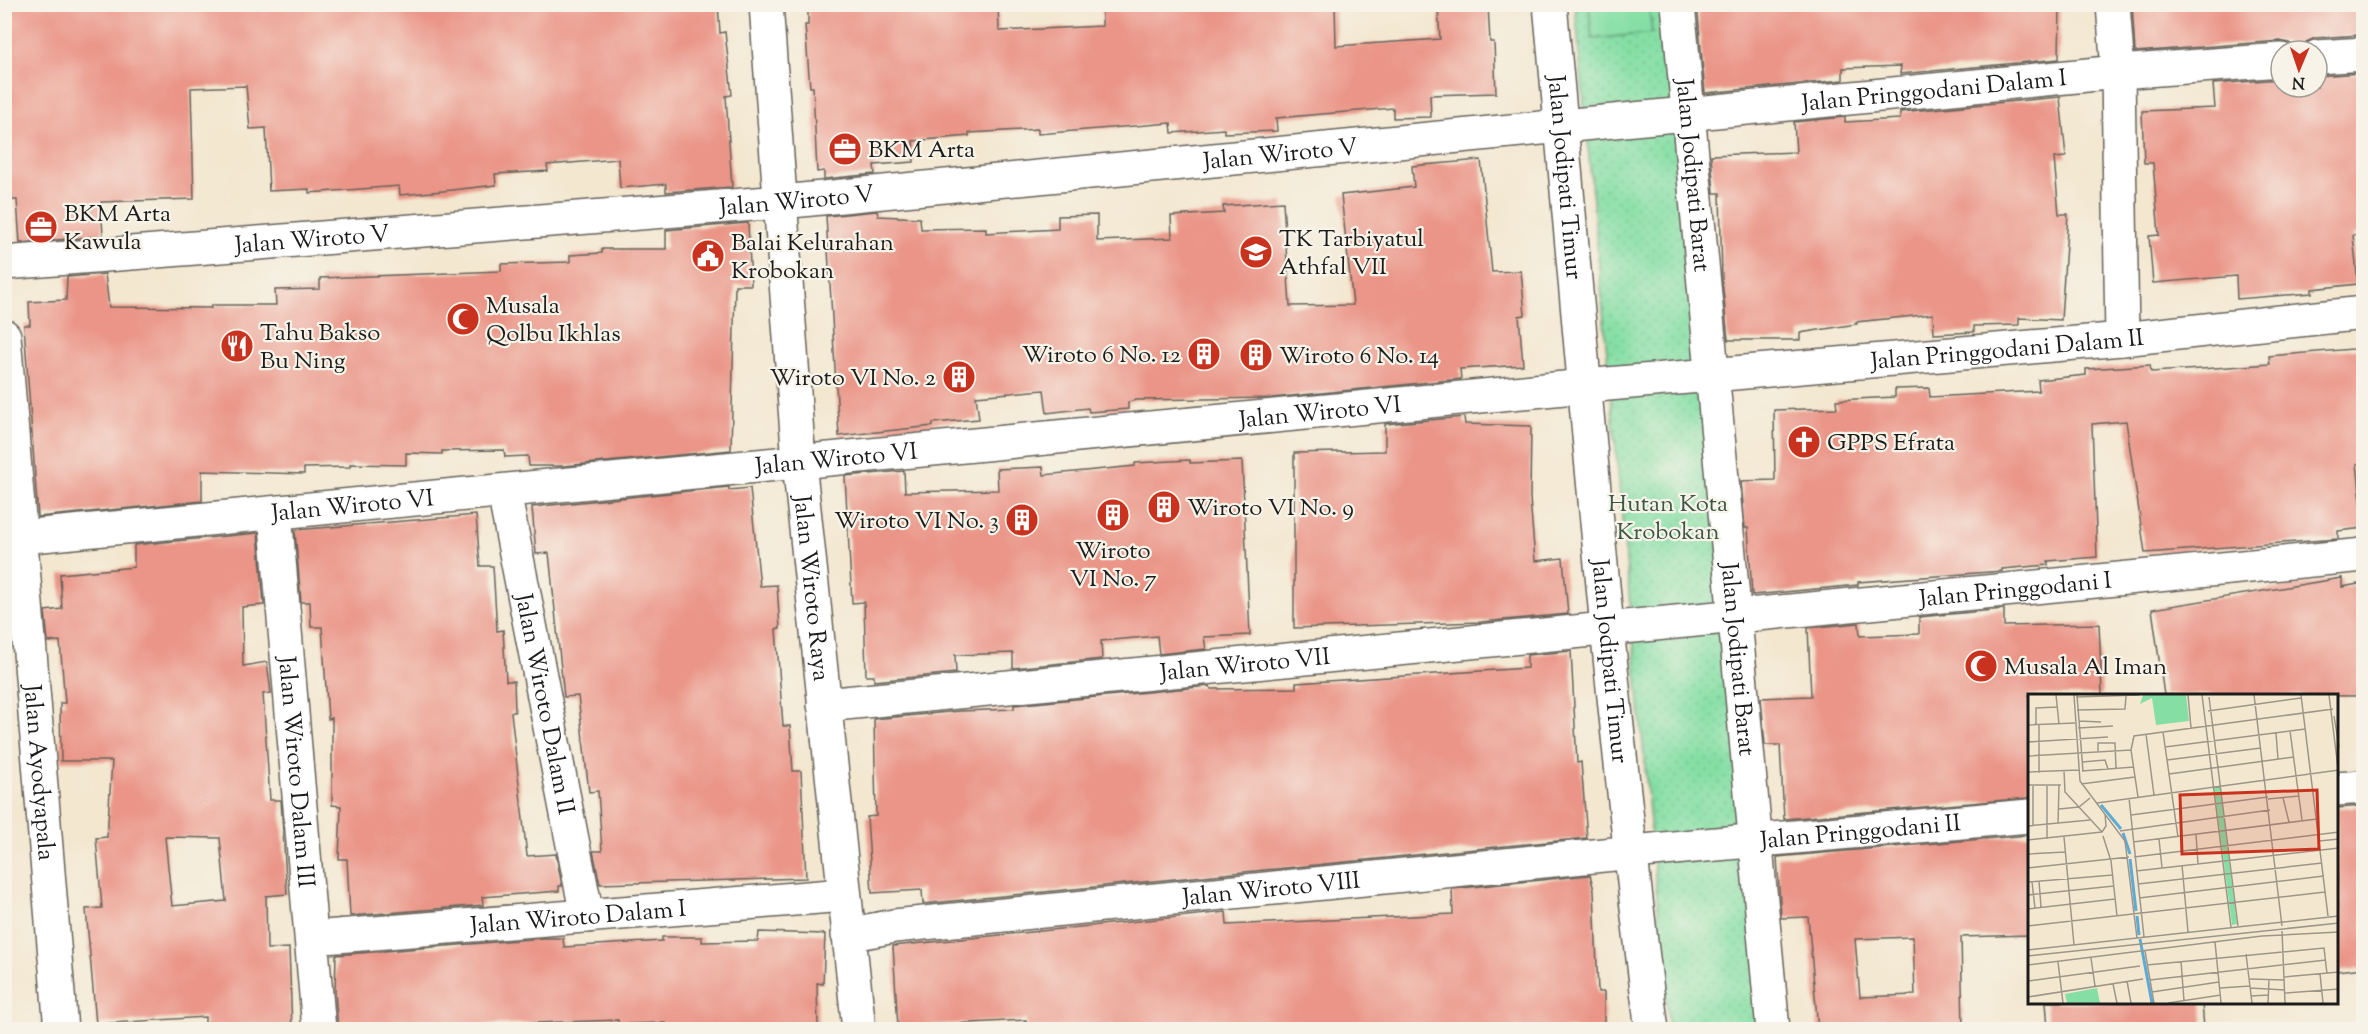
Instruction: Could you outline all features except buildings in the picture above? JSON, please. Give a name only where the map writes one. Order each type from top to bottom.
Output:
[{"type":"street","name":"Jalan Wiroto Raya","points":[[766,4],[800,462],[859,1029]]},
{"type":"street","name":"Jalan Jodipati Timur","points":[[1550,4],[1574,125],[1585,386],[1606,630],[1629,852],[1652,1029]]},
{"type":"street","name":"Jalan Jodipati Barat","points":[[1678,4],[1773,1029]]},
{"type":"street","points":[[2113,4],[2118,72],[2122,339]]},
{"type":"street","points":[[2329,56],[2364,54]]},
{"type":"street","name":"Jalan Pringgodani Dalam I","points":[[1574,125],[1688,116],[2118,72],[2269,61]]},
{"type":"street","name":"Jalan Wiroto V","points":[[4,263],[781,202],[1574,125]]},
{"type":"street","name":"Jalan Pringgodani Dalam II","points":[[1651,380],[2122,339],[2364,313]]},
{"type":"street","name":"Jalan Ayodyapala","points":[[4,336],[61,1029]]},
{"type":"street","name":"Jalan Wiroto VI","points":[[21,537],[1651,380]]},
{"type":"street","name":"Jalan Wiroto Dalam II","points":[[504,492],[586,916]]},
{"type":"street","name":"Jalan Wiroto Dalam III","points":[[275,513],[319,1029]]},
{"type":"street","name":"Jalan Pringgodani I","points":[[1667,624],[2364,555]]},
{"type":"street","name":"Jalan Wiroto VII","points":[[824,705],[872,698],[1667,624]]},
{"type":"street","points":[[2338,789],[2364,787]]},
{"type":"street","name":"Jalan Pringgodani II","points":[[1694,846],[2028,816]]},
{"type":"street","name":"Jalan Wiroto VIII","points":[[848,934],[894,926],[1694,846]]},
{"type":"street","name":"Jalan Wiroto Dalam I","points":[[312,938],[844,895]]},
{"type":"green space","name":"Hutan Kota Krobokan","points":[[1575,5],[1668,5],[1762,1029],[1669,1029]]},
{"type":"green space","points":[[1589,5],[1649,5],[1652,33],[1592,39]]},
{"type":"place","name":"BKM Arta","points":[[845,149]]},
{"type":"place","name":"BKM Arta Kawula","points":[[41,227]]},
{"type":"place","name":"TK Tarbiyatul Athfal VII","points":[[1256,252]]},
{"type":"place","name":"Balai Kelurahan Krobokan","points":[[708,256]]},
{"type":"place","name":"Musala Qolbu Ikhlas","points":[[463,319]]},
{"type":"place","name":"Tahu Bakso Bu Ning","points":[[237,346]]},
{"type":"place","name":"Wiroto 6 No. 12","points":[[1204,354]]},
{"type":"place","name":"Wiroto 6 No. 14","points":[[1256,355]]},
{"type":"place","name":"Wiroto VI No. 2","points":[[959,377]]},
{"type":"place","name":"GPPS Efrata","points":[[1804,442]]},
{"type":"place","name":"Wiroto VI No. 9","points":[[1164,507]]},
{"type":"place","name":"Wiroto VI No. 7","points":[[1113,515]]},
{"type":"place","name":"Wiroto VI No. 3","points":[[1022,520]]},
{"type":"place","name":"Musala Al Iman","points":[[1981,666]]}]
